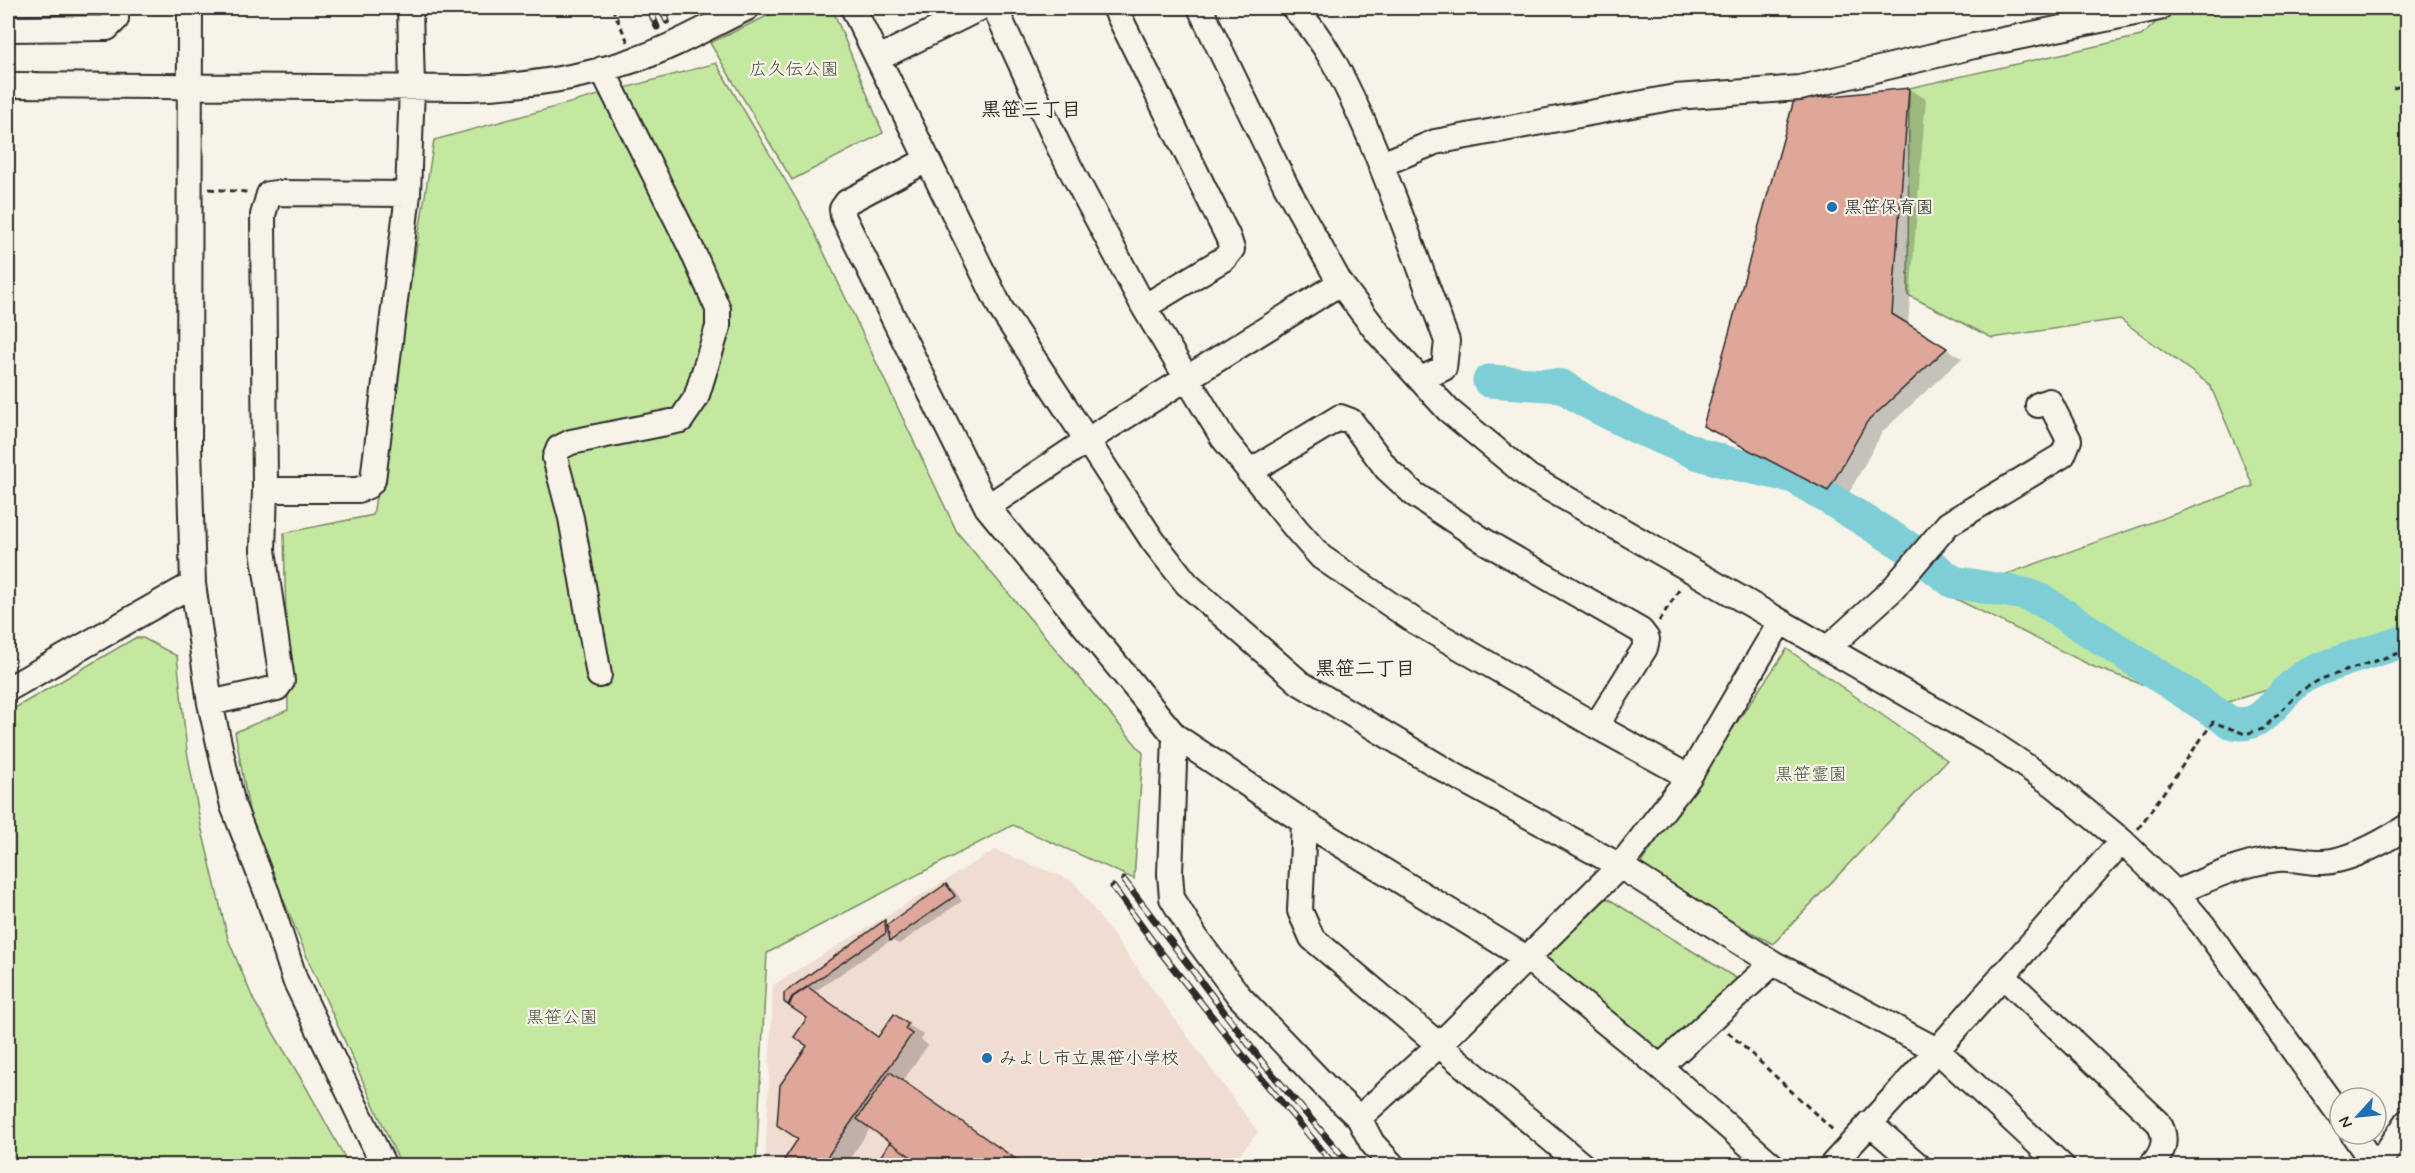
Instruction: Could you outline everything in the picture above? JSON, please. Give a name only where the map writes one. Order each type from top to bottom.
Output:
[{"type":"street","points":[[8,29],[107,28],[116,19],[116,8]]},
{"type":"street","points":[[190,8],[189,447],[194,584],[210,703],[233,806],[267,893],[295,980],[384,1166]]},
{"type":"street","points":[[265,490],[358,490],[368,486],[373,480],[408,194],[412,87],[410,8]]},
{"type":"street","points":[[8,85],[513,86],[636,60],[747,8]]},
{"type":"street","points":[[853,8],[1001,309],[1153,541],[1187,584],[1300,683],[1450,773],[1620,866],[1773,963],[1937,1050],[2062,1166]]},
{"type":"street","points":[[879,58],[980,8]]},
{"type":"street","points":[[995,8],[1059,147],[1144,307],[1189,378],[1223,438],[1321,557],[1416,622],[1689,777]]},
{"type":"street","points":[[1115,8],[1232,249],[1225,258],[1144,307]]},
{"type":"street","points":[[1200,8],[1286,186],[1340,283],[1378,333],[1448,410],[1529,477],[1997,747],[2054,785],[2122,841],[2176,893],[2203,925],[2328,1098]]},
{"type":"street","points":[[1294,8],[1311,26],[1343,78],[1382,164],[1447,341],[1444,368],[1421,379]]},
{"type":"street","points":[[1382,164],[1435,142],[1675,97],[1800,88],[1974,45],[2159,8]]},
{"type":"street","points":[[599,675],[571,518],[555,458],[559,448],[571,442],[681,420],[696,398],[718,327],[718,309],[602,69]]},
{"type":"street","points":[[927,160],[847,202],[842,209],[843,216],[987,507],[1175,736],[1304,822],[1528,959],[1660,1067],[1773,1166]]},
{"type":"street","points":[[210,703],[277,688],[282,681],[263,550],[265,490],[263,215],[269,194],[408,194]]},
{"type":"street","points":[[987,507],[1086,441],[1340,283]]},
{"type":"street","points":[[1828,648],[1892,590],[1948,524],[2063,455],[2069,440],[2049,401],[2038,405]]},
{"type":"street","points":[[1249,472],[1340,417],[1351,421],[1388,469],[1414,494],[1486,542],[1641,631],[1647,639],[1645,648],[1596,726]]},
{"type":"street","points":[[8,688],[194,584]]},
{"type":"street","points":[[1359,1118],[1439,1045],[1620,866],[1689,777],[1780,621]]},
{"type":"street","points":[[1175,736],[1170,874],[1172,898],[1196,938],[1239,996],[1359,1118],[1372,1143],[1392,1166]]},
{"type":"street","points":[[1304,822],[1300,911],[1312,938],[1583,1166]]},
{"type":"street","points":[[2176,893],[2238,869],[2277,858],[2322,862],[2339,860],[2362,851],[2408,826]]},
{"type":"street","points":[[1831,1166],[2122,841]]},
{"type":"street","points":[[1660,1067],[1773,963]]},
{"type":"street","points":[[2002,975],[2158,1122],[2163,1131],[2163,1152],[2151,1166]]},
{"type":"street","points":[[2362,1146],[2376,1166],[2408,1121]]},
{"type":"street","points":[[1869,1123],[1919,1166]]},
{"type":"path","points":[[612,8],[636,60]]},
{"type":"path","points":[[2393,88],[2408,85]]},
{"type":"path","points":[[189,188],[269,194]]},
{"type":"path","points":[[1647,639],[1692,570]]},
{"type":"path","points":[[2122,841],[2141,826],[2213,722],[2245,734],[2264,729],[2302,690],[2320,679],[2408,650]]},
{"type":"path","points":[[1713,1018],[1849,1145]]},
{"type":"shaded area","name":"みよし市立黒笹小学校","points":[[995,850],[1073,881],[1258,1132],[1231,1165],[765,1166],[773,985]]},
{"type":"green space","name":"広久伝公園","points":[[784,8],[832,8],[883,133],[792,180],[710,43]]},
{"type":"green space","points":[[2172,8],[2407,8],[2407,641],[2326,672],[2208,708],[2094,667],[1948,595],[2253,486],[2210,385],[2120,319],[1992,338],[1908,295],[1909,88],[2141,36]]},
{"type":"green space","name":"黒笹公園","points":[[716,63],[808,219],[957,532],[1143,753],[1134,879],[1013,825],[767,953],[756,1165],[401,1165],[312,969],[251,821],[235,732],[288,710],[284,533],[373,515],[434,140]]},
{"type":"green space","points":[[135,638],[143,638],[177,656],[187,751],[201,826],[228,939],[254,1001],[306,1087],[349,1165],[8,1165],[8,712]]},
{"type":"green space","name":"黒笹霊園","points":[[1787,649],[1947,760],[1773,944],[1637,869]]},
{"type":"green space","points":[[1607,898],[1739,980],[1660,1067],[1532,971]]},
{"type":"building","name":"黒笹保育園","points":[[1909,88],[1892,314],[1947,348],[1867,422],[1828,491],[1703,426],[1794,100]]},
{"type":"building","points":[[946,884],[955,896],[890,941],[887,925]]},
{"type":"building","points":[[885,920],[886,933],[792,997],[788,1005],[784,1002],[784,993]]},
{"type":"building","points":[[808,987],[878,1037],[894,1014],[908,1024],[905,1029],[912,1034],[821,1166],[780,1166],[798,1139],[777,1125],[780,1085],[807,1046],[794,1037],[807,1018],[789,1006],[793,997]]},
{"type":"building","points":[[890,1072],[1026,1166],[924,1166],[857,1119]]},
{"type":"building","points":[[890,1142],[924,1166],[874,1166]]},
{"type":"waterway","points":[[1489,381],[1562,386],[1585,401],[1638,428],[1699,454],[1794,477],[1909,548],[1953,582],[2025,594],[2043,601],[2230,722],[2242,724],[2261,717],[2303,677],[2340,662],[2408,640]]},
{"type":"railway","points":[[649,8],[657,27]]},
{"type":"railway","points":[[661,8],[667,21]]},
{"type":"railway","points":[[1124,880],[1263,1063],[1351,1166]]},
{"type":"railway","points":[[1113,887],[1159,950],[1252,1067],[1335,1166]]},
{"type":"place","name":"黒笹保育園","points":[[1832,207]]},
{"type":"place","name":"みよし市立黒笹小学校","points":[[987,1058]]},
{"type":"district","name":"黒笹三丁目","points":[[1031,109]]},
{"type":"district","name":"黒笹二丁目","points":[[1365,668]]}]
